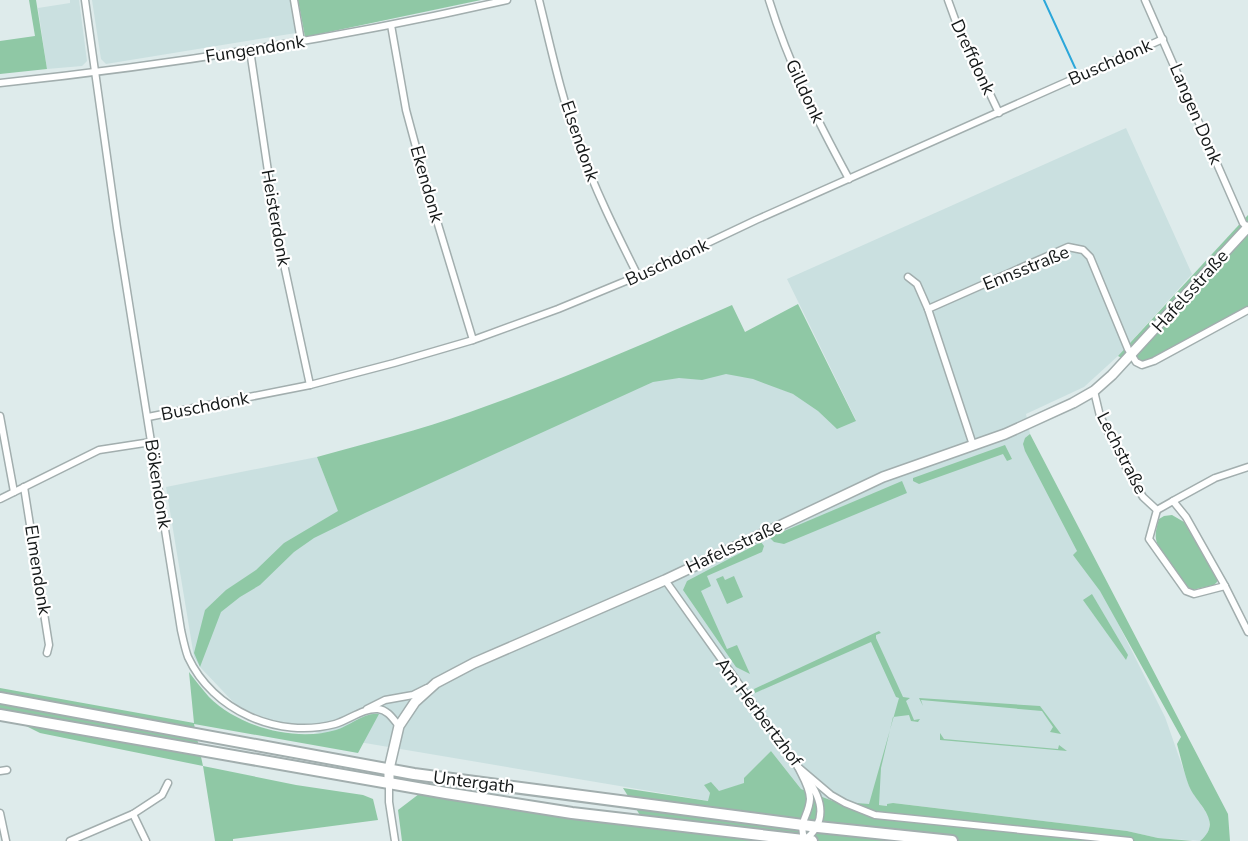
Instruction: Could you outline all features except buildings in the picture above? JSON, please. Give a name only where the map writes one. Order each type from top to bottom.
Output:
[{"type":"main road","name":"Hafelsstraße","points":[[389,783],[389,769],[399,726],[415,702],[436,683],[474,663],[665,580],[884,477],[1011,432],[1073,403],[1094,391],[1132,356],[1248,227]]},
{"type":"main road","name":"Untergath","points":[[0,698],[414,774],[818,827],[952,841]]},
{"type":"main road","name":"Untergath","points":[[0,715],[572,813],[812,841]]},
{"type":"street","name":"Bökendonk","points":[[85,0],[117,228],[181,630],[188,656],[203,682],[234,709],[250,718],[278,726],[310,728],[335,724],[385,700],[413,695],[436,683]]},
{"type":"street","points":[[294,0],[301,41]]},
{"type":"street","name":"Fungendonk","points":[[0,83],[97,73],[250,50],[391,26],[507,0]]},
{"type":"street","name":"Elsendonk","points":[[539,0],[556,71],[578,142],[605,210],[638,276]]},
{"type":"street","name":"Gilldonk","points":[[769,0],[793,68],[849,179]]},
{"type":"street","name":"Dreffdonk","points":[[948,0],[999,113]]},
{"type":"street","name":"Langen Donk","points":[[1145,0],[1243,223],[1248,227]]},
{"type":"street","name":"Ekendonk","points":[[391,26],[406,110],[426,188],[473,340]]},
{"type":"street","name":"Buschdonk","points":[[148,417],[310,385],[473,340],[558,309],[638,276],[756,220],[1163,39]]},
{"type":"street","name":"Heisterdonk","points":[[250,50],[277,232],[310,385]]},
{"type":"street","name":"Ennsstraße","points":[[928,309],[1063,249],[1076,248],[1083,250],[1090,257],[1132,356]]},
{"type":"street","points":[[908,277],[917,285],[928,309],[973,445]]},
{"type":"street","name":"Hafelsstraße","points":[[1132,356],[1142,365],[1154,361],[1248,310]]},
{"type":"street","name":"Lechstraße","points":[[1094,391],[1100,416],[1133,482],[1143,497],[1157,510]]},
{"type":"street","points":[[0,416],[14,492]]},
{"type":"street","name":"Buschdonk","points":[[0,499],[99,450],[151,442]]},
{"type":"street","points":[[1173,501],[1215,478],[1248,467]]},
{"type":"street","name":"Elmendonk","points":[[24,487],[49,645],[47,653]]},
{"type":"street","name":"Lechstraße","points":[[1225,586],[1194,594],[1186,591],[1149,539],[1157,510],[1173,501],[1186,517],[1225,586],[1248,632]]},
{"type":"street","name":"Am Herbertzhof","points":[[665,580],[798,767],[831,795],[845,803],[875,815],[1130,841]]},
{"type":"street","name":"Bökendonk","points":[[361,713],[381,709],[387,712],[399,726]]},
{"type":"street","points":[[798,767],[820,797],[818,827],[806,840],[801,831],[810,797],[798,767]]},
{"type":"street","points":[[70,841],[81,839],[134,814],[162,795],[168,783]]},
{"type":"street","points":[[389,783],[395,841]]},
{"type":"street","points":[[0,813],[6,841]]},
{"type":"street","points":[[134,814],[146,841]]},
{"type":"shaded area","points":[[70,0],[79,0],[87,61],[82,66],[47,69],[38,8],[70,3]]},
{"type":"shaded area","points":[[92,0],[290,0],[296,33],[106,64],[101,59]]},
{"type":"shaded area","points":[[1126,128],[1192,274],[1118,356],[1084,387],[1026,414],[1030,434],[1026,440],[1165,717],[1190,788],[1209,817],[1209,829],[1200,841],[1158,838],[1127,831],[893,803],[887,806],[833,801],[801,789],[771,751],[745,783],[719,792],[705,786],[710,793],[709,801],[347,740],[278,723],[238,707],[200,667],[194,657],[166,487],[317,457],[338,510],[594,395],[713,361],[856,420],[787,279]]},
{"type":"green space","points":[[29,0],[36,0],[47,69],[0,74],[0,41],[35,36]]},
{"type":"green space","points":[[298,0],[481,0],[305,37]]},
{"type":"green space","points":[[1248,215],[1248,313],[1199,341],[1141,368],[1118,356]]},
{"type":"green space","points":[[798,304],[856,421],[837,429],[818,411],[793,394],[753,379],[726,374],[702,380],[679,378],[653,382],[314,538],[294,552],[260,585],[221,612],[200,667],[194,653],[205,610],[226,590],[256,570],[284,543],[338,511],[317,457],[432,425],[536,388],[732,305],[745,332]]},
{"type":"green space","points":[[1030,434],[1228,814],[1230,841],[1200,841],[1210,827],[1209,820],[1187,781],[1177,744],[1181,737],[1100,591],[1073,555],[1077,551],[1025,451],[1023,444],[1025,438]]},
{"type":"green space","points":[[1005,445],[1012,459],[1007,461],[1003,454],[919,484],[913,481],[913,478]]},
{"type":"green space","points":[[902,481],[907,493],[784,544],[774,542],[770,537]]},
{"type":"green space","points":[[1172,515],[1184,522],[1217,577],[1214,585],[1192,590],[1165,559],[1156,539],[1156,531],[1159,519]]},
{"type":"green space","points":[[761,542],[764,546],[762,552],[707,576],[711,586],[701,591],[727,649],[737,645],[750,674],[736,667],[683,590],[687,581]]},
{"type":"green space","points":[[723,576],[725,580],[734,576],[743,597],[727,604],[716,579]]},
{"type":"green space","points":[[1092,594],[1128,655],[1126,660],[1083,600]]},
{"type":"green space","points":[[879,631],[881,633],[876,635],[876,638],[903,697],[910,698],[906,701],[914,720],[920,719],[918,722],[911,721],[909,715],[894,717],[899,698],[896,697],[871,642],[755,693],[754,689]]},
{"type":"green space","points":[[189,672],[221,708],[252,724],[286,733],[320,733],[336,730],[362,717],[379,714],[358,753],[194,724],[203,766],[40,733],[0,713],[0,688],[194,723]]},
{"type":"green space","points":[[919,698],[1040,706],[1061,734],[1050,732],[1053,727],[1042,711],[921,700],[923,706]]},
{"type":"green space","points":[[890,730],[881,768],[879,805],[887,806],[893,803],[1193,841],[402,841],[398,810],[419,794],[648,828],[623,788],[708,801],[710,793],[704,785],[711,782],[719,791],[744,783],[744,778],[771,751],[801,789],[833,801],[869,804]]},
{"type":"green space","points":[[940,733],[944,739],[1058,749],[1059,745],[1067,751],[940,740]]},
{"type":"green space","points":[[203,766],[296,785],[363,795],[373,799],[378,820],[233,839],[233,841],[215,841]]},
{"type":"waterway","points":[[1044,0],[1077,72]]}]
